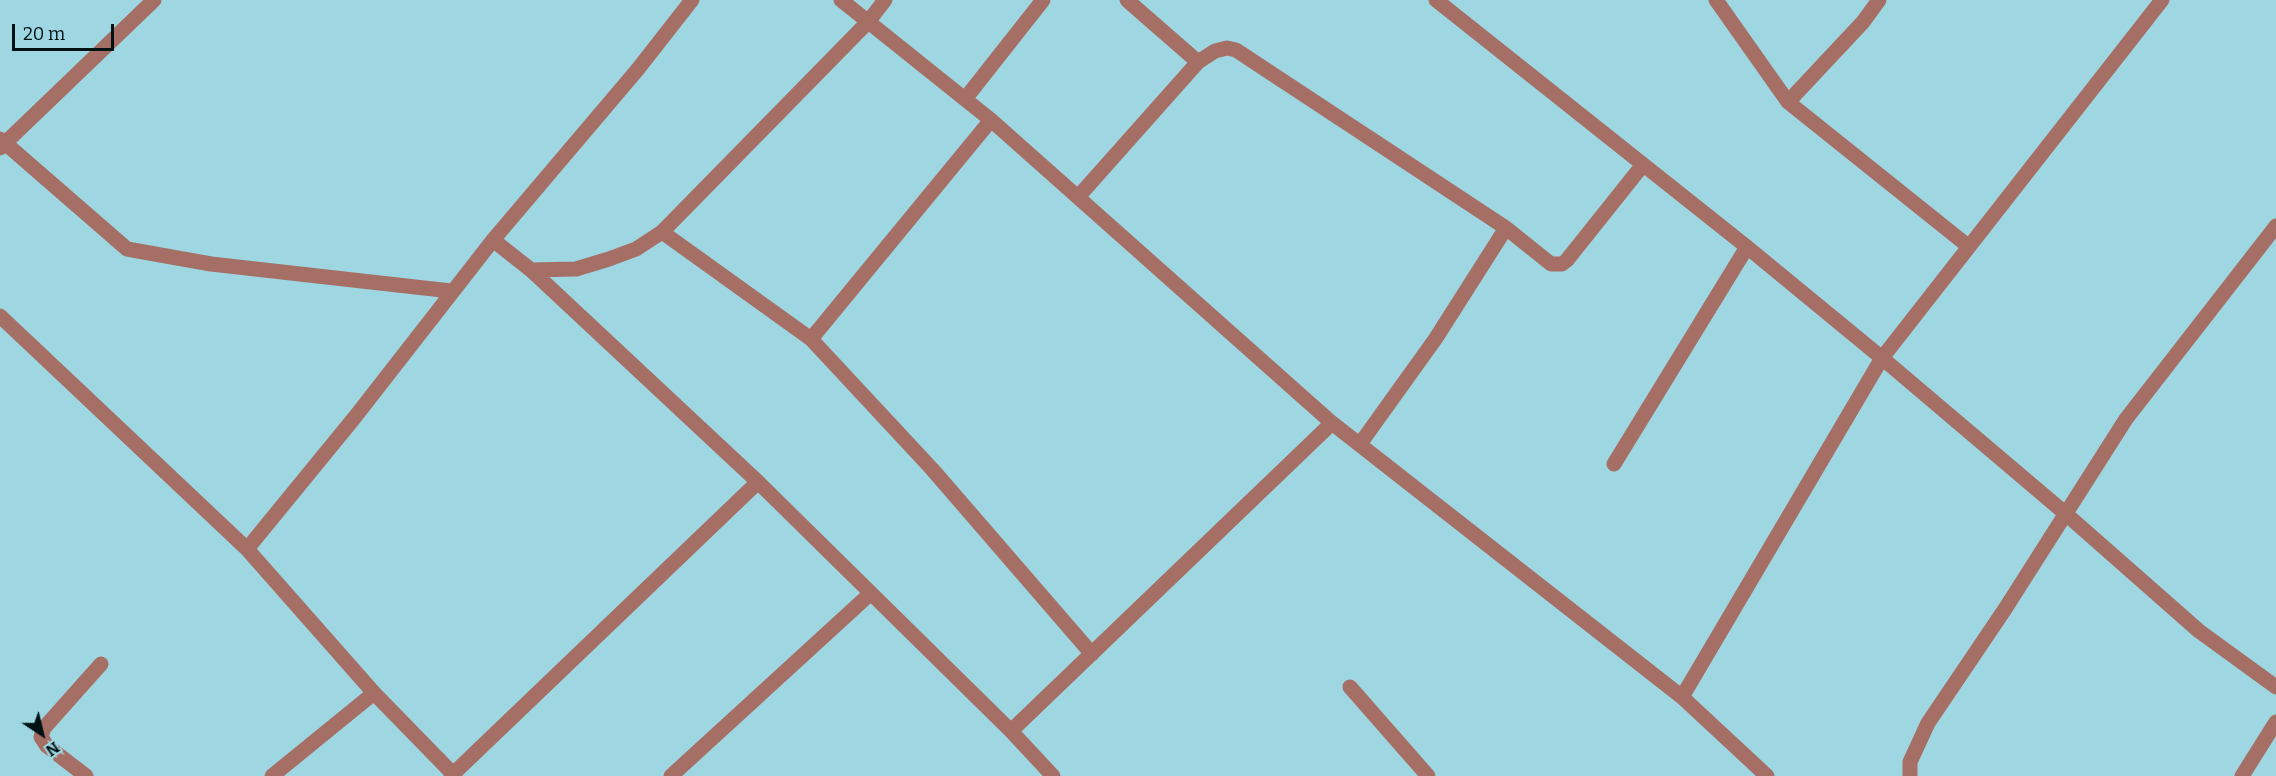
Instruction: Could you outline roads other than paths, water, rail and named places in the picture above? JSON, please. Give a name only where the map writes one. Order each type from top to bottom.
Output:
[{"type":"street","points":[[154,0],[2,144],[127,249],[211,264],[451,291]]},
{"type":"street","points":[[247,549],[355,417],[451,291],[638,69],[692,0]]},
{"type":"street","points":[[841,0],[992,120],[1332,423],[1682,697],[1767,776]]},
{"type":"street","points":[[531,270],[576,268],[609,259],[636,249],[662,232],[868,22],[885,0]]},
{"type":"street","points":[[965,99],[1042,0]]},
{"type":"street","points":[[1126,0],[1198,62]]},
{"type":"street","points":[[1436,0],[1642,166],[1747,247],[1882,358],[2066,514],[2199,632],[2276,687]]},
{"type":"street","points":[[1716,0],[1788,102],[1968,246]]},
{"type":"street","points":[[1788,102],[1863,22],[1879,0]]},
{"type":"street","points":[[1682,697],[1882,358],[2162,0]]},
{"type":"street","points":[[1078,197],[1198,62],[1221,49],[1236,50],[1506,228],[1541,258],[1556,265],[1562,264],[1576,251],[1642,166]]},
{"type":"street","points":[[811,339],[992,120]]},
{"type":"street","points":[[1910,776],[1910,762],[1928,723],[2126,419],[2276,226]]},
{"type":"street","points":[[1360,444],[1436,338],[1506,228]]},
{"type":"street","points":[[662,232],[811,339],[932,469],[1092,654]]},
{"type":"street","points":[[493,240],[531,270],[758,482],[1011,731],[1053,776]]},
{"type":"street","points":[[1614,464],[1747,247]]},
{"type":"street","points":[[0,316],[247,549],[374,693],[453,775],[758,482]]},
{"type":"street","points":[[1011,731],[1332,423]]},
{"type":"street","points":[[671,776],[871,593]]},
{"type":"street","points":[[86,776],[47,746],[41,737],[44,728],[101,664]]},
{"type":"street","points":[[1350,687],[1422,774]]},
{"type":"street","points":[[272,776],[374,693]]},
{"type":"street","points":[[2242,776],[2275,727]]}]
